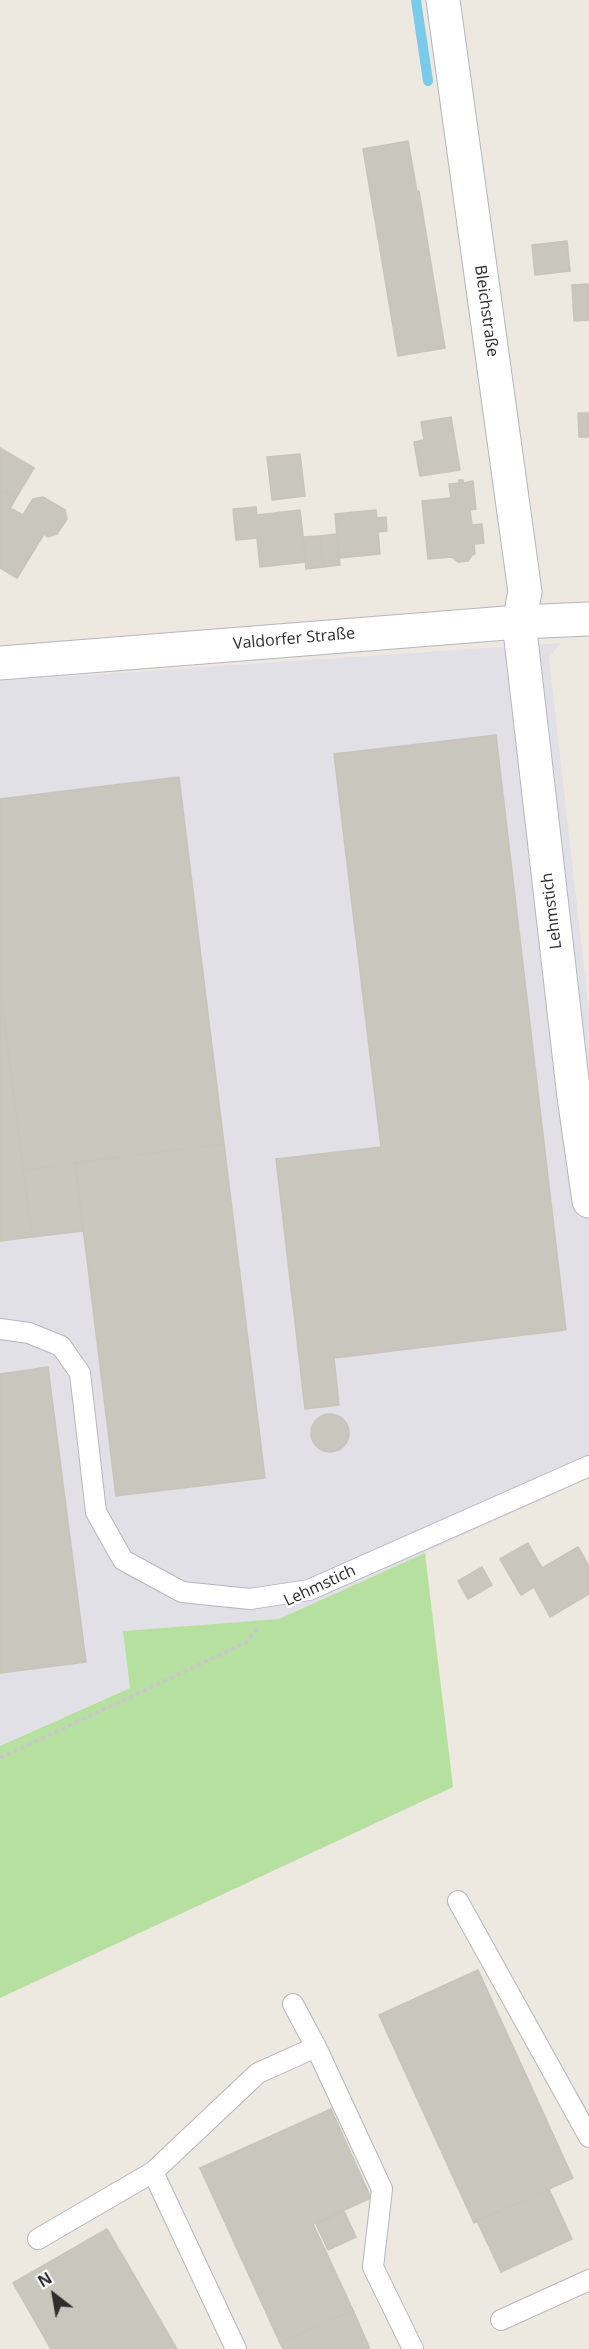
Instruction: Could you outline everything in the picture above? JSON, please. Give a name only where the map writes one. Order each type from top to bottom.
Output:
[{"type":"street","name":"Bleichstraße","points":[[443,0],[525,592],[519,621]]},
{"type":"street","name":"Valdorfer Straße","points":[[0,663],[519,621],[589,619]]},
{"type":"street","name":"Lehmstich","points":[[519,621],[581,1096],[589,1201]]},
{"type":"lane","name":"Lehmstich","points":[[0,1329],[29,1333],[61,1346],[80,1372],[96,1512],[123,1560],[182,1592],[250,1599],[309,1590],[589,1466]]},
{"type":"lane","points":[[458,1901],[589,2138]]},
{"type":"lane","points":[[293,2004],[316,2047],[382,2189],[373,2267],[413,2349]]},
{"type":"lane","points":[[38,2239],[153,2172],[258,2073],[316,2047]]},
{"type":"lane","points":[[153,2172],[236,2349]]},
{"type":"lane","points":[[501,2320],[589,2280]]},
{"type":"path","points":[[0,1758],[245,1643],[265,1620]]},
{"type":"shaded area","points":[[560,643],[549,658],[589,1012],[589,1478],[280,1619],[123,1631],[131,1687],[0,1746],[0,681]]},
{"type":"green space","points":[[425,1553],[453,1787],[0,1998],[0,1746],[130,1688],[123,1631],[279,1619]]},
{"type":"building","points":[[408,141],[417,192],[419,191],[445,348],[398,356],[363,149]]},
{"type":"building","points":[[567,241],[570,271],[535,275],[532,245]]},
{"type":"building","points":[[589,284],[589,320],[574,321],[572,285]]},
{"type":"building","points":[[578,413],[589,413],[589,437],[579,437]]},
{"type":"building","points":[[451,417],[460,470],[420,476],[414,442],[424,440],[421,422]]},
{"type":"building","points":[[0,448],[34,468],[16,498],[0,489]]},
{"type":"building","points":[[300,454],[305,496],[272,500],[267,457]]},
{"type":"building","points":[[459,480],[463,480],[463,483],[473,481],[476,509],[470,510],[472,525],[482,524],[484,543],[474,544],[475,554],[468,561],[458,562],[452,557],[428,559],[422,501],[451,498],[449,484],[459,483]]},
{"type":"building","points":[[0,489],[16,498],[10,508],[23,515],[33,499],[43,497],[65,510],[67,519],[57,534],[48,537],[44,534],[17,578],[0,568]]},
{"type":"building","points":[[256,507],[257,515],[300,510],[306,562],[260,567],[257,538],[236,540],[233,509]]},
{"type":"building","points":[[376,510],[377,518],[386,517],[387,531],[378,532],[380,554],[339,558],[335,514]]},
{"type":"building","points":[[337,534],[340,565],[323,567],[320,536]]},
{"type":"building","points":[[320,536],[323,567],[306,569],[303,537]]},
{"type":"building","points":[[496,735],[566,1330],[334,1358],[339,1405],[305,1409],[276,1159],[381,1147],[334,754]]},
{"type":"building","points":[[179,777],[224,1144],[23,1170],[0,986],[0,799]]},
{"type":"building","points":[[0,986],[32,1237],[0,1241]]},
{"type":"building","points":[[224,1144],[265,1478],[116,1496],[75,1162]]},
{"type":"building","points":[[75,1163],[83,1231],[32,1237],[23,1170]]},
{"type":"building","points":[[48,1367],[86,1662],[0,1673],[0,1374]]},
{"type":"building","points":[[330,1414],[343,1420],[349,1433],[343,1446],[330,1452],[317,1446],[311,1433],[317,1420]]},
{"type":"building","points":[[528,1543],[542,1568],[578,1547],[589,1566],[589,1594],[550,1617],[534,1587],[521,1595],[500,1559]]},
{"type":"building","points":[[482,1567],[492,1585],[468,1599],[458,1581]]},
{"type":"building","points":[[478,1970],[573,2178],[474,2223],[379,2015]]},
{"type":"building","points":[[331,2109],[371,2198],[313,2224],[353,2310],[280,2343],[200,2168]]},
{"type":"building","points":[[549,2189],[572,2239],[501,2272],[477,2221]]},
{"type":"building","points":[[344,2211],[356,2237],[328,2250],[316,2224]]},
{"type":"building","points":[[107,2229],[177,2349],[51,2349],[13,2283]]},
{"type":"building","points":[[353,2310],[370,2349],[283,2349],[280,2343]]},
{"type":"waterway","points":[[416,0],[428,81]]}]
